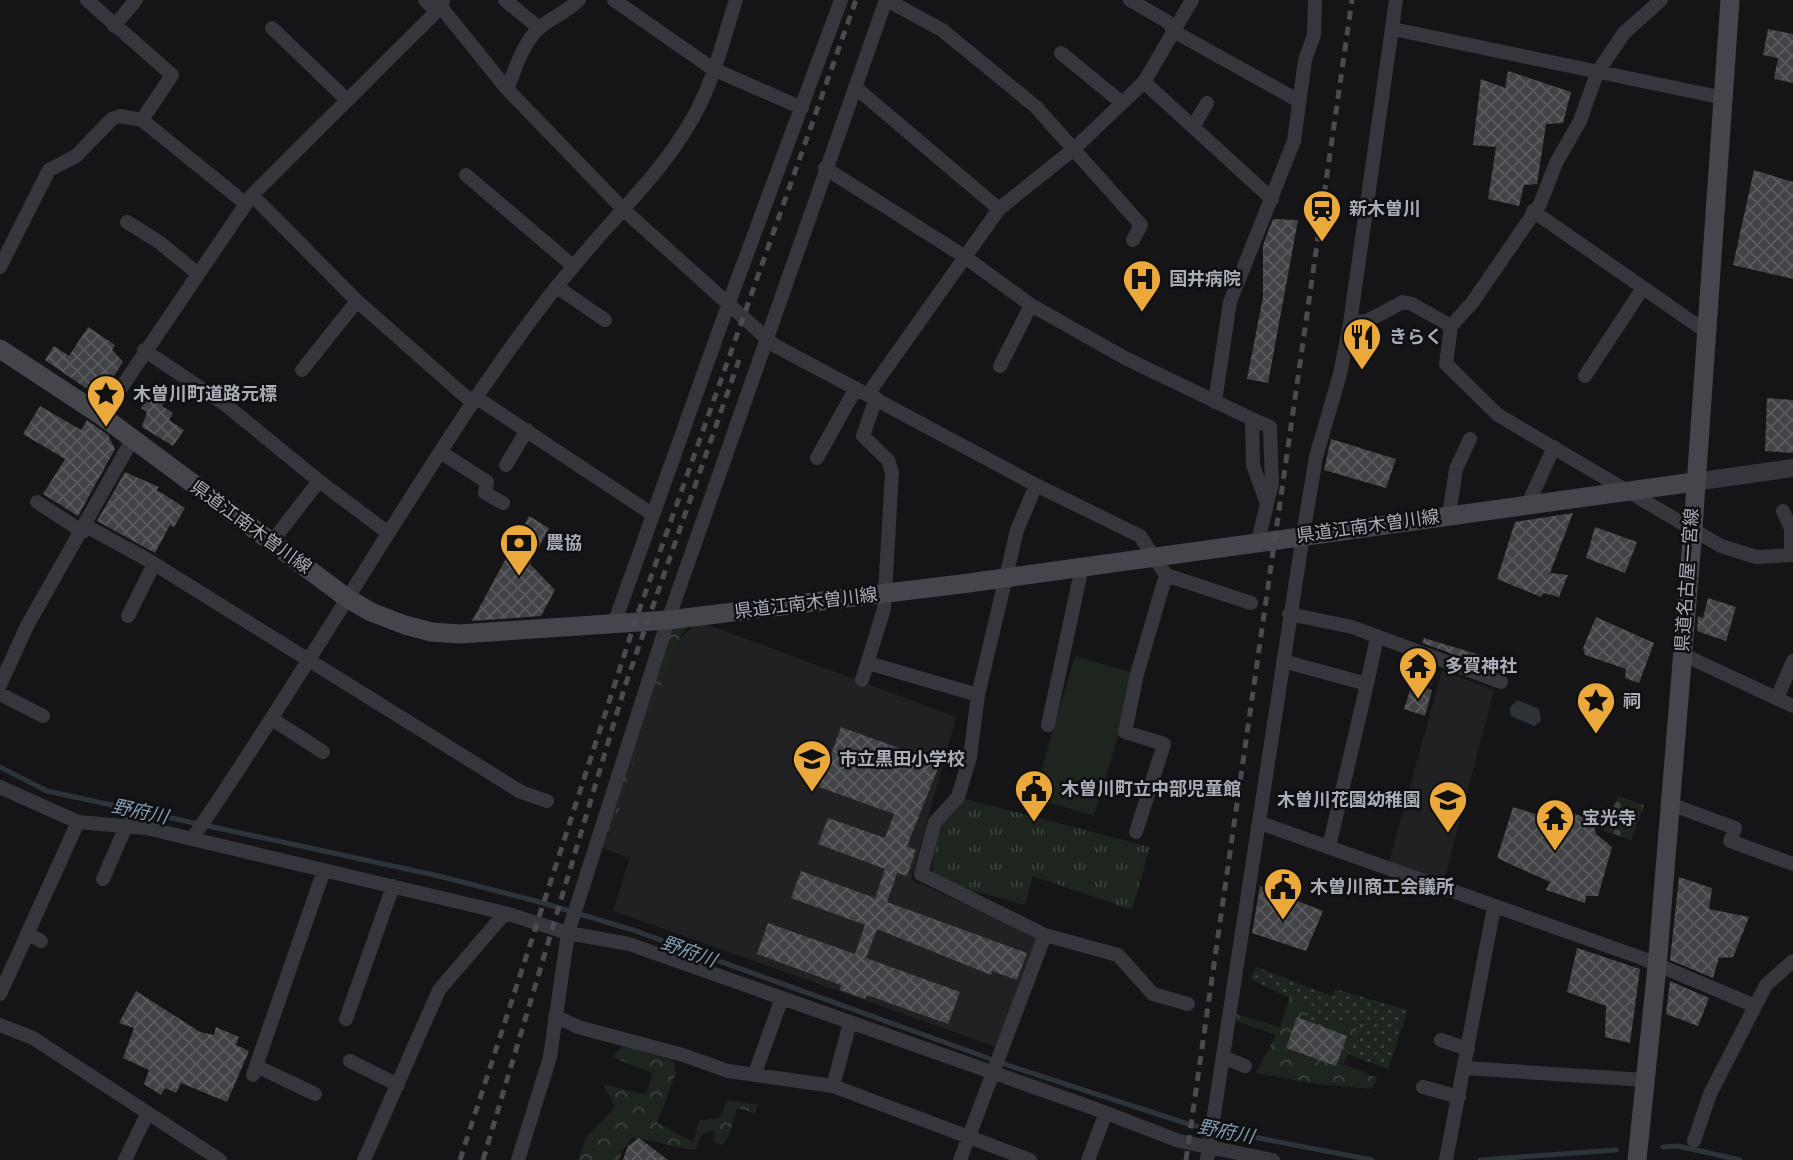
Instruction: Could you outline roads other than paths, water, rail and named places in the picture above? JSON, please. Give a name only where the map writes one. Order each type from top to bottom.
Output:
[{"type":"main road","name":"県道名古屋一宮線","points":[[1637,1160],[1657,967],[1693,528],[1694,482],[1708,333],[1730,0]]},
{"type":"main road","name":"県道江南木曽川線","points":[[0,349],[102,416],[348,598],[371,612],[431,632],[514,633],[668,620],[1006,578],[1694,482]]},
{"type":"street","points":[[87,0],[172,75],[142,120]]},
{"type":"street","points":[[114,26],[136,0]]},
{"type":"street","points":[[425,0],[440,6],[507,89],[625,211],[774,345],[1036,485],[1140,536],[1166,575],[1251,603]]},
{"type":"street","points":[[505,0],[539,28]]},
{"type":"street","points":[[507,89],[524,48],[539,28],[567,11],[579,0]]},
{"type":"street","points":[[614,0],[713,69],[802,108]]},
{"type":"street","points":[[194,837],[310,661],[387,532],[442,453],[475,399],[573,266],[625,211],[679,141],[703,100],[736,0]]},
{"type":"street","points":[[614,624],[728,304],[841,0]]},
{"type":"street","points":[[518,1160],[550,1057],[570,928],[577,903],[668,620],[825,168],[887,0],[942,30],[1036,107],[1141,225],[1133,240]]},
{"type":"street","points":[[1130,0],[1168,22],[1175,32],[1299,101]]},
{"type":"street","points":[[817,458],[999,209],[1075,148],[1144,82],[1192,0]]},
{"type":"street","points":[[1215,402],[1230,302],[1294,141],[1305,60],[1314,35],[1315,0]]},
{"type":"street","points":[[1208,1150],[1215,1120],[1260,823],[1289,614],[1316,457],[1340,374],[1350,323],[1396,0]]},
{"type":"street","points":[[1661,0],[1624,33],[1597,73],[1580,121],[1556,163],[1540,204],[1472,303],[1451,327],[1446,364],[1498,415],[1739,554],[1756,557],[1792,555],[1791,528],[1783,510]]},
{"type":"street","points":[[102,416],[249,200],[440,6]]},
{"type":"street","points":[[272,28],[346,99]]},
{"type":"street","points":[[1393,29],[1724,98]]},
{"type":"street","points":[[1061,53],[1122,103]]},
{"type":"street","points":[[1144,82],[1272,199]]},
{"type":"street","points":[[855,87],[999,209]]},
{"type":"street","points":[[1193,127],[1207,103]]},
{"type":"street","points":[[0,267],[49,170],[76,156],[111,119],[120,116],[142,120],[249,200],[357,302],[466,397],[475,399],[527,430],[652,513]]},
{"type":"street","points":[[825,168],[965,257],[1031,304],[1125,358],[1270,427],[1271,470],[1267,504],[1258,541]]},
{"type":"street","points":[[466,175],[573,266]]},
{"type":"street","points":[[1533,211],[1708,333]]},
{"type":"street","points":[[127,222],[159,242],[197,273]]},
{"type":"street","points":[[557,287],[605,320]]},
{"type":"street","points":[[1585,376],[1643,288]]},
{"type":"street","points":[[302,370],[357,302]]},
{"type":"street","points":[[1350,323],[1367,321],[1402,302],[1412,304],[1451,327]]},
{"type":"street","points":[[1000,366],[1031,304]]},
{"type":"street","points":[[144,351],[226,405],[387,532]]},
{"type":"street","points":[[862,680],[884,609],[892,473],[888,460],[863,436],[866,393]]},
{"type":"street","points":[[1252,419],[1255,473],[1267,504]]},
{"type":"street","points":[[506,465],[527,430]]},
{"type":"street","points":[[1449,515],[1456,469],[1470,439]]},
{"type":"street","points":[[0,685],[27,626],[132,440]]},
{"type":"street","points":[[1527,506],[1554,447]]},
{"type":"street","points":[[442,453],[487,482],[485,493],[503,503]]},
{"type":"street","points":[[1694,482],[1793,468]]},
{"type":"street","points":[[1255,473],[1271,470]]},
{"type":"street","points":[[271,543],[319,481]]},
{"type":"street","points":[[1036,485],[1017,530],[978,695],[971,757],[958,797],[935,822],[921,874],[1045,935],[1118,955],[1153,994],[1188,1004]]},
{"type":"street","points":[[37,502],[154,564],[521,792],[547,802]]},
{"type":"street","points":[[128,616],[154,564]]},
{"type":"street","points":[[1048,725],[1082,567]]},
{"type":"street","points":[[1136,832],[1164,744],[1125,732],[1136,674],[1166,575]]},
{"type":"street","points":[[1289,614],[1352,627],[1501,682]]},
{"type":"street","points":[[1328,848],[1377,638]]},
{"type":"street","points":[[1682,654],[1793,706]]},
{"type":"street","points":[[1283,661],[1367,684]]},
{"type":"street","points":[[1777,698],[1793,662]]},
{"type":"street","points":[[868,663],[978,695]]},
{"type":"street","points":[[0,694],[43,716]]},
{"type":"street","points":[[272,719],[323,752]]},
{"type":"street","points":[[0,787],[78,821],[127,824],[194,837],[629,944],[993,1071],[1179,1142],[1208,1150],[1273,1160]]},
{"type":"street","points":[[1670,804],[1735,828],[1730,841],[1793,864]]},
{"type":"street","points":[[0,993],[78,821]]},
{"type":"street","points":[[1260,823],[1639,957],[1657,967],[1755,1006]]},
{"type":"street","points":[[103,879],[127,824]]},
{"type":"street","points":[[315,1094],[254,1071],[324,870]]},
{"type":"street","points":[[346,1019],[393,886]]},
{"type":"street","points":[[1446,1157],[1494,906]]},
{"type":"street","points":[[364,1160],[439,990],[505,913]]},
{"type":"street","points":[[27,933],[41,941]]},
{"type":"street","points":[[960,1160],[1045,935]]},
{"type":"street","points":[[1694,1141],[1710,1094],[1766,985],[1793,961]]},
{"type":"street","points":[[755,1073],[782,998]]},
{"type":"street","points":[[555,1016],[578,1027],[683,1055],[728,1071],[833,1086],[1030,1160]]},
{"type":"street","points":[[833,1086],[850,1023]]},
{"type":"street","points":[[0,1025],[33,1038],[218,1160]]},
{"type":"street","points":[[1441,1040],[1468,1049]]},
{"type":"street","points":[[1223,1057],[1245,1066]]},
{"type":"street","points":[[350,1061],[398,1085]]},
{"type":"street","points":[[1465,1068],[1645,1080]]},
{"type":"street","points":[[1423,1087],[1459,1097]]},
{"type":"street","points":[[125,1160],[147,1114]]},
{"type":"street","points":[[1088,1160],[1105,1115]]},
{"type":"waterway","name":"野府川","points":[[0,767],[47,791],[439,876],[536,901],[633,930],[1013,1067],[1191,1125],[1372,1160]]},
{"type":"waterway","name":"野府川","points":[[1663,1147],[1678,1146],[1740,1160]]},
{"type":"waterway","name":"野府川","points":[[1480,1160],[1616,1150]]},
{"type":"railway","points":[[460,1160],[636,619],[856,0]]},
{"type":"railway","points":[[1186,1160],[1352,0]]},
{"type":"railway","points":[[483,1160],[625,686],[739,360]]},
{"type":"place","name":"新木曽川","points":[[1322,243]]},
{"type":"place","name":"国井病院","points":[[1142,313]]},
{"type":"place","name":"きらく","points":[[1362,371]]},
{"type":"place","name":"木曽川町道路元標","points":[[106,428]]},
{"type":"place","name":"農協","points":[[519,577]]},
{"type":"place","name":"多賀神社","points":[[1418,700]]},
{"type":"place","name":"祠","points":[[1596,735]]},
{"type":"place","name":"市立黒田小学校","points":[[812,793]]},
{"type":"place","name":"木曽川町立中部児童館","points":[[1034,823]]},
{"type":"place","name":"木曽川花園幼稚園","points":[[1448,834]]},
{"type":"place","name":"宝光寺","points":[[1555,852]]},
{"type":"place","name":"木曽川商工会議所","points":[[1283,921]]}]
